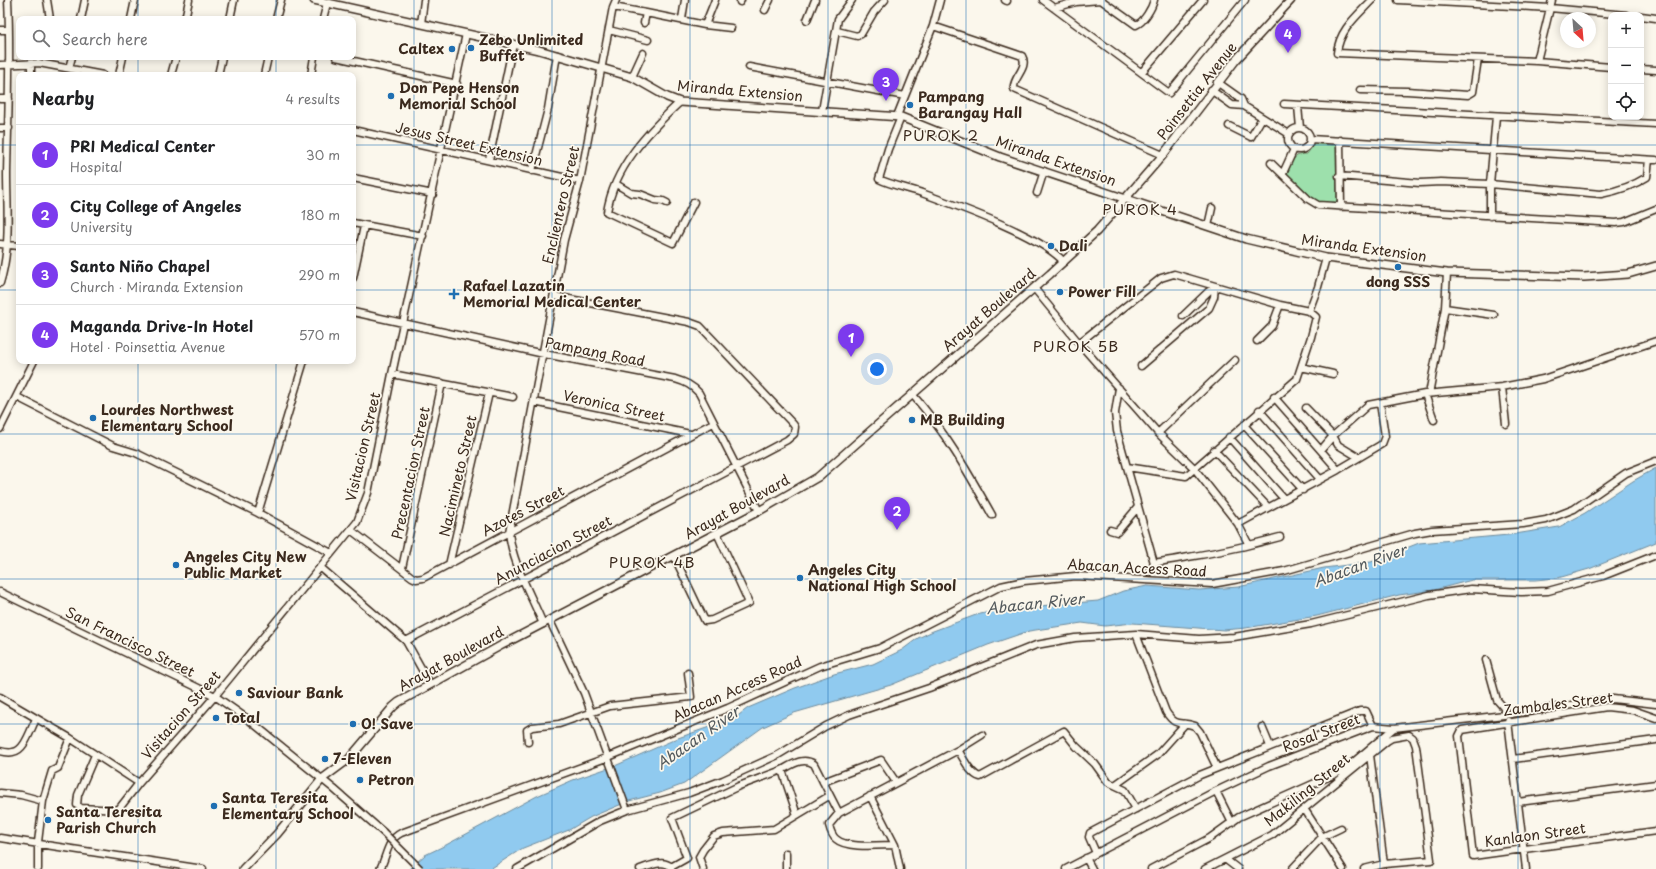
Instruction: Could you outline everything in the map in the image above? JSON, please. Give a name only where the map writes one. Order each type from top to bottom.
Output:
[{"type":"main road","name":"Miranda Extension","points":[[314,0],[557,55],[632,77],[667,97],[680,102],[899,117],[1000,157],[1246,239],[1326,258],[1447,273],[1605,276],[1628,274],[1656,266]]},
{"type":"main road","name":"Poinsettia Avenue","points":[[1126,199],[1163,154],[1217,82],[1291,0]]},
{"type":"main road","name":"Arayat Boulevard","points":[[243,869],[277,834],[322,780],[349,759],[393,707],[430,684],[759,511],[818,478],[1064,262],[1097,232],[1126,199]]},
{"type":"street","points":[[0,283],[5,264],[3,244],[9,128],[8,0]]},
{"type":"street","points":[[47,0],[50,16]]},
{"type":"street","points":[[82,16],[85,0]]},
{"type":"street","points":[[132,16],[135,0]]},
{"type":"street","points":[[186,16],[189,0]]},
{"type":"street","points":[[231,16],[234,0]]},
{"type":"street","points":[[421,24],[424,0]]},
{"type":"street","name":"Enclientero Street","points":[[607,760],[584,693],[524,578],[509,532],[544,354],[564,240],[580,181],[613,7],[616,0]]},
{"type":"street","points":[[682,19],[685,0]]},
{"type":"street","points":[[705,25],[714,0]]},
{"type":"street","points":[[765,10],[770,0]]},
{"type":"street","points":[[807,20],[815,0]]},
{"type":"street","points":[[822,111],[838,19],[852,0]]},
{"type":"street","points":[[836,31],[857,36],[861,34],[874,12],[884,0]]},
{"type":"street","points":[[940,0],[933,26],[905,96],[879,179],[947,203],[1017,232],[1056,254],[1064,262]]},
{"type":"street","points":[[1043,0],[1169,93],[1245,0]]},
{"type":"street","points":[[1054,8],[1076,2],[1100,0],[1136,25],[1140,23],[1154,0]]},
{"type":"street","points":[[1142,72],[1203,0]]},
{"type":"street","points":[[1372,0],[1345,28],[1338,41],[1337,53],[1478,58],[1608,67]]},
{"type":"street","points":[[1398,0],[1550,8],[1608,13]]},
{"type":"street","points":[[1537,61],[1552,0]]},
{"type":"street","points":[[277,16],[280,1]]},
{"type":"street","points":[[324,16],[327,3]]},
{"type":"street","points":[[613,7],[682,19],[705,25],[731,28]]},
{"type":"street","points":[[644,23],[646,13]]},
{"type":"street","points":[[1644,16],[1656,18]]},
{"type":"street","points":[[933,26],[1022,56],[1024,64],[1014,85],[1014,89],[1163,154]]},
{"type":"street","points":[[0,30],[9,30]]},
{"type":"street","points":[[609,30],[648,40]]},
{"type":"street","name":"Visitacion Street","points":[[95,755],[77,799],[78,807],[118,810],[139,783],[215,696],[351,530],[360,514],[368,493],[403,323],[457,84],[466,34]]},
{"type":"street","points":[[489,160],[513,44]]},
{"type":"street","points":[[632,77],[643,52]]},
{"type":"street","points":[[532,171],[548,109],[557,55]]},
{"type":"street","points":[[1360,90],[1468,95],[1473,92],[1478,58]]},
{"type":"street","points":[[69,68],[71,60]]},
{"type":"street","points":[[120,72],[122,60]]},
{"type":"street","points":[[172,72],[175,60]]},
{"type":"street","points":[[219,72],[221,60]]},
{"type":"street","points":[[265,72],[267,60]]},
{"type":"street","points":[[312,72],[314,60]]},
{"type":"street","points":[[349,60],[457,84]]},
{"type":"street","points":[[31,63],[31,72]]},
{"type":"street","points":[[0,65],[40,63],[88,72]]},
{"type":"street","points":[[749,67],[905,96]]},
{"type":"street","points":[[1644,69],[1656,70]]},
{"type":"street","points":[[1217,82],[1241,99],[1244,106]]},
{"type":"street","points":[[1211,90],[1232,105],[1244,106],[1289,134]]},
{"type":"street","points":[[0,99],[9,98]]},
{"type":"street","points":[[680,102],[643,138],[630,157],[609,197],[607,212],[671,243],[675,242],[694,202]]},
{"type":"street","points":[[1284,104],[1298,106],[1656,124]]},
{"type":"street","points":[[1298,106],[1300,128]]},
{"type":"street","points":[[1490,216],[1490,184],[1496,116]]},
{"type":"street","points":[[1229,126],[1251,137],[1262,118]]},
{"type":"street","points":[[0,128],[9,128]]},
{"type":"street","points":[[1289,134],[1300,128],[1306,130],[1310,139]]},
{"type":"street","name":"Jesus Street Extension","points":[[356,131],[580,181]]},
{"type":"street","points":[[1289,134],[1289,144],[1294,149],[1305,149],[1310,139]]},
{"type":"street","points":[[1310,139],[1656,160]]},
{"type":"street","points":[[1340,140],[1339,176],[1341,207]]},
{"type":"street","points":[[1283,173],[1294,149]]},
{"type":"street","points":[[1339,176],[1420,183],[1441,182],[1490,184],[1601,194],[1616,191],[1640,182],[1647,177],[1649,160]]},
{"type":"street","points":[[1271,163],[1283,173],[1313,204],[1341,207],[1616,223],[1624,222],[1656,209]]},
{"type":"street","points":[[1037,193],[1044,171]]},
{"type":"street","points":[[356,179],[432,194]]},
{"type":"street","points":[[616,184],[631,193],[640,194],[667,203]]},
{"type":"street","points":[[1208,226],[1212,208]]},
{"type":"street","points":[[356,224],[423,236]]},
{"type":"street","points":[[356,264],[364,226]]},
{"type":"street","points":[[3,244],[16,246]]},
{"type":"street","points":[[1309,311],[1318,287],[1326,258]]},
{"type":"street","points":[[1434,420],[1427,394],[1445,308],[1447,273]]},
{"type":"street","points":[[1079,343],[1161,278],[1174,274],[1280,306],[1309,311],[1316,317],[1297,379],[1274,397],[1244,425],[1183,477],[1127,467]]},
{"type":"street","points":[[1183,316],[1215,287]]},
{"type":"street","points":[[1141,366],[1209,308],[1212,303],[1215,287]]},
{"type":"street","points":[[1034,288],[1079,343],[1158,433],[1194,468],[1238,524],[1249,545]]},
{"type":"street","name":"Anunciacion Street","points":[[406,641],[736,468],[787,440],[794,434],[795,427],[700,326],[689,322],[554,296]]},
{"type":"street","points":[[1257,341],[1272,326],[1280,306]]},
{"type":"street","points":[[1445,308],[1494,315]]},
{"type":"street","name":"Pampang Road","points":[[356,313],[544,354],[682,381],[694,387],[699,393],[713,424],[759,511]]},
{"type":"street","points":[[1321,450],[1333,436],[1368,405],[1427,394],[1502,387],[1554,376],[1656,341]]},
{"type":"street","points":[[1158,433],[1235,360]]},
{"type":"street","points":[[0,429],[33,364]]},
{"type":"street","points":[[258,513],[303,364]]},
{"type":"street","points":[[1301,367],[1333,374]]},
{"type":"street","points":[[392,374],[513,397]]},
{"type":"street","name":"Precentacion Street","points":[[402,568],[442,383]]},
{"type":"street","points":[[1502,387],[1506,424]]},
{"type":"street","points":[[1119,388],[1115,413],[1117,431],[1154,563],[1149,572]]},
{"type":"street","name":"Nacimineto Street","points":[[449,565],[489,393]]},
{"type":"street","points":[[912,394],[937,423],[959,455],[992,514]]},
{"type":"street","points":[[17,397],[114,446],[136,453],[258,513],[331,553]]},
{"type":"street","points":[[1274,397],[1338,470]]},
{"type":"street","name":"Veronica Street","points":[[534,402],[690,434]]},
{"type":"street","points":[[1238,524],[1303,490],[1382,444],[1385,436],[1380,403]]},
{"type":"street","points":[[1306,408],[1333,436],[1338,445],[1358,457]]},
{"type":"street","points":[[1259,410],[1320,479]]},
{"type":"street","name":"Azotes Street","points":[[351,530],[412,577],[419,579],[449,565],[690,434],[713,424]]},
{"type":"street","points":[[1244,425],[1303,490]]},
{"type":"street","points":[[1229,437],[1284,499]]},
{"type":"street","points":[[1214,450],[1268,508]]},
{"type":"street","name":"Abacan Access Road","points":[[380,869],[393,838],[401,833],[607,760],[728,708],[820,666],[880,648],[1001,586],[1024,581],[1076,576],[1212,584],[1284,571],[1415,533],[1432,530],[1523,524],[1546,520],[1574,509],[1626,473],[1656,461]]},
{"type":"street","points":[[1110,530],[1117,532],[1138,507]]},
{"type":"street","points":[[674,556],[706,621],[712,620],[749,603],[717,533]]},
{"type":"street","points":[[1154,563],[1202,553],[1222,552],[1280,537]]},
{"type":"street","points":[[517,869],[576,833],[626,808],[688,793],[723,780],[778,756],[826,726],[849,714],[929,688],[1028,647],[1064,639],[1136,634],[1199,639],[1234,638],[1322,621],[1436,594],[1471,589],[1521,592],[1548,591],[1603,576],[1656,555]]},
{"type":"street","points":[[320,566],[406,641],[430,684]]},
{"type":"street","name":"San Francisco Street","points":[[0,592],[215,696],[250,720],[322,780],[383,832],[420,869]]},
{"type":"street","points":[[1136,634],[1166,712],[1171,720],[1176,723],[1195,726],[1200,732],[1217,768]]},
{"type":"street","points":[[1486,660],[1498,700],[1504,708],[1504,715]]},
{"type":"street","points":[[528,742],[526,733],[529,728],[559,724],[610,706],[691,696],[688,673]]},
{"type":"street","points":[[0,697],[70,738],[139,783]]},
{"type":"street","name":"Rosal Street","points":[[1066,869],[1216,791],[1269,766],[1373,726],[1394,728],[1504,715],[1613,699],[1656,704]]},
{"type":"street","name":"Zambales Street","points":[[1462,730],[1508,721],[1607,707],[1633,710],[1656,718]]},
{"type":"street","points":[[1096,853],[1089,837],[1090,833],[1217,768],[1360,711],[1366,712],[1373,726]]},
{"type":"street","points":[[0,751],[18,751],[36,719]]},
{"type":"street","points":[[1508,721],[1526,869]]},
{"type":"street","points":[[1115,785],[1157,755],[1185,724]]},
{"type":"street","points":[[1262,727],[1270,746]]},
{"type":"street","points":[[1151,869],[1210,838],[1239,817],[1344,770],[1394,728]]},
{"type":"street","points":[[958,750],[972,772],[976,776],[980,777],[1064,730],[1076,746],[1095,764],[1108,782],[1125,790],[1136,809]]},
{"type":"street","name":"Kanlaon Street","points":[[1462,730],[1459,736],[1473,856],[1656,831]]},
{"type":"street","points":[[895,845],[854,845],[837,840],[829,825],[839,813],[982,736]]},
{"type":"street","name":"Makiling Street","points":[[1205,869],[1272,835],[1392,738],[1409,736],[1413,738],[1416,746],[1431,860],[1384,864]]},
{"type":"street","points":[[38,869],[38,842],[43,801],[52,771],[58,768],[70,738]]},
{"type":"street","points":[[1513,759],[1656,740]]},
{"type":"street","points":[[1364,869],[1384,864],[1370,755]]},
{"type":"street","points":[[607,760],[626,808]]},
{"type":"street","points":[[823,782],[881,760],[896,782]]},
{"type":"street","points":[[640,869],[661,863],[666,863],[671,868],[687,858],[672,820],[673,818],[740,786],[799,762],[811,762],[817,767],[829,796],[839,813]]},
{"type":"street","points":[[782,770],[797,815]]},
{"type":"street","points":[[1518,802],[1656,784]]},
{"type":"street","points":[[1216,791],[1232,822]]},
{"type":"street","points":[[0,794],[21,795],[43,801]]},
{"type":"street","points":[[703,869],[700,857],[703,850],[714,836],[722,833],[774,829],[829,796]]},
{"type":"street","points":[[870,796],[895,845],[900,869]]},
{"type":"street","points":[[1304,810],[1343,869]]},
{"type":"street","points":[[1292,869],[1322,838],[1341,828]]},
{"type":"street","points":[[0,838],[38,842],[203,869]]},
{"type":"street","points":[[786,853],[786,869]]},
{"type":"street","points":[[1086,858],[1092,869]]},
{"type":"street","points":[[1226,859],[1238,869]]},
{"type":"green space","points":[[1314,144],[1336,145],[1337,204],[1318,203],[1287,173],[1294,159],[1299,155],[1307,154]]},
{"type":"water","name":"Abacan River","points":[[1656,468],[1656,542],[1589,569],[1558,578],[1535,580],[1472,580],[1434,590],[1399,595],[1317,616],[1246,628],[1224,630],[1133,623],[1105,626],[1082,623],[1029,631],[988,645],[891,685],[794,713],[763,727],[684,784],[660,793],[629,801],[591,817],[569,830],[523,848],[490,869],[409,869],[425,855],[537,796],[573,780],[617,765],[678,738],[735,718],[748,708],[795,688],[834,674],[873,664],[902,650],[918,638],[976,615],[1003,609],[1098,601],[1123,591],[1147,586],[1199,590],[1238,587],[1324,568],[1371,562],[1419,543],[1509,535],[1559,527],[1585,513],[1633,481]]},
{"type":"place","name":"Zebo Unlimited Buffet","points":[[471,48]]},
{"type":"place","name":"Caltex","points":[[452,49]]},
{"type":"place","name":"Maganda Drive-In Hotel","points":[[1288,53]]},
{"type":"place","name":"Don Pepe Henson Memorial School","points":[[391,96]]},
{"type":"place","name":"Santo Niño Chapel","points":[[886,101]]},
{"type":"place","name":"Pampang Barangay Hall","points":[[910,105]]},
{"type":"place","name":"Dali","points":[[1051,246]]},
{"type":"place","name":"dong SSS","points":[[1398,267]]},
{"type":"place","name":"Power Fill","points":[[1060,292]]},
{"type":"place","name":"Rafael Lazatin Memorial Medical Center","points":[[454,294]]},
{"type":"place","name":"PRI Medical Center","points":[[851,357]]},
{"type":"place","name":"Lourdes Northwest Elementary School","points":[[93,418]]},
{"type":"place","name":"MB Building","points":[[912,420]]},
{"type":"place","name":"City College of Angeles","points":[[897,530]]},
{"type":"place","name":"Angeles City New Public Market","points":[[176,565]]},
{"type":"place","name":"Angeles City National High School","points":[[800,578]]},
{"type":"place","name":"Saviour Bank","points":[[239,693]]},
{"type":"place","name":"Total","points":[[216,718]]},
{"type":"place","name":"O! Save","points":[[353,724]]},
{"type":"place","name":"7-Eleven","points":[[325,759]]},
{"type":"place","name":"Petron","points":[[360,780]]},
{"type":"place","name":"Santa Teresita Elementary School","points":[[214,806]]},
{"type":"place","name":"Santa Teresita Parish Church","points":[[48,820]]},
{"type":"district","name":"PUROK 2","points":[[941,136]]},
{"type":"district","name":"PUROK 4","points":[[1140,210]]},
{"type":"district","name":"PUROK 5B","points":[[1076,347]]},
{"type":"district","name":"PUROK 4B","points":[[652,563]]}]
